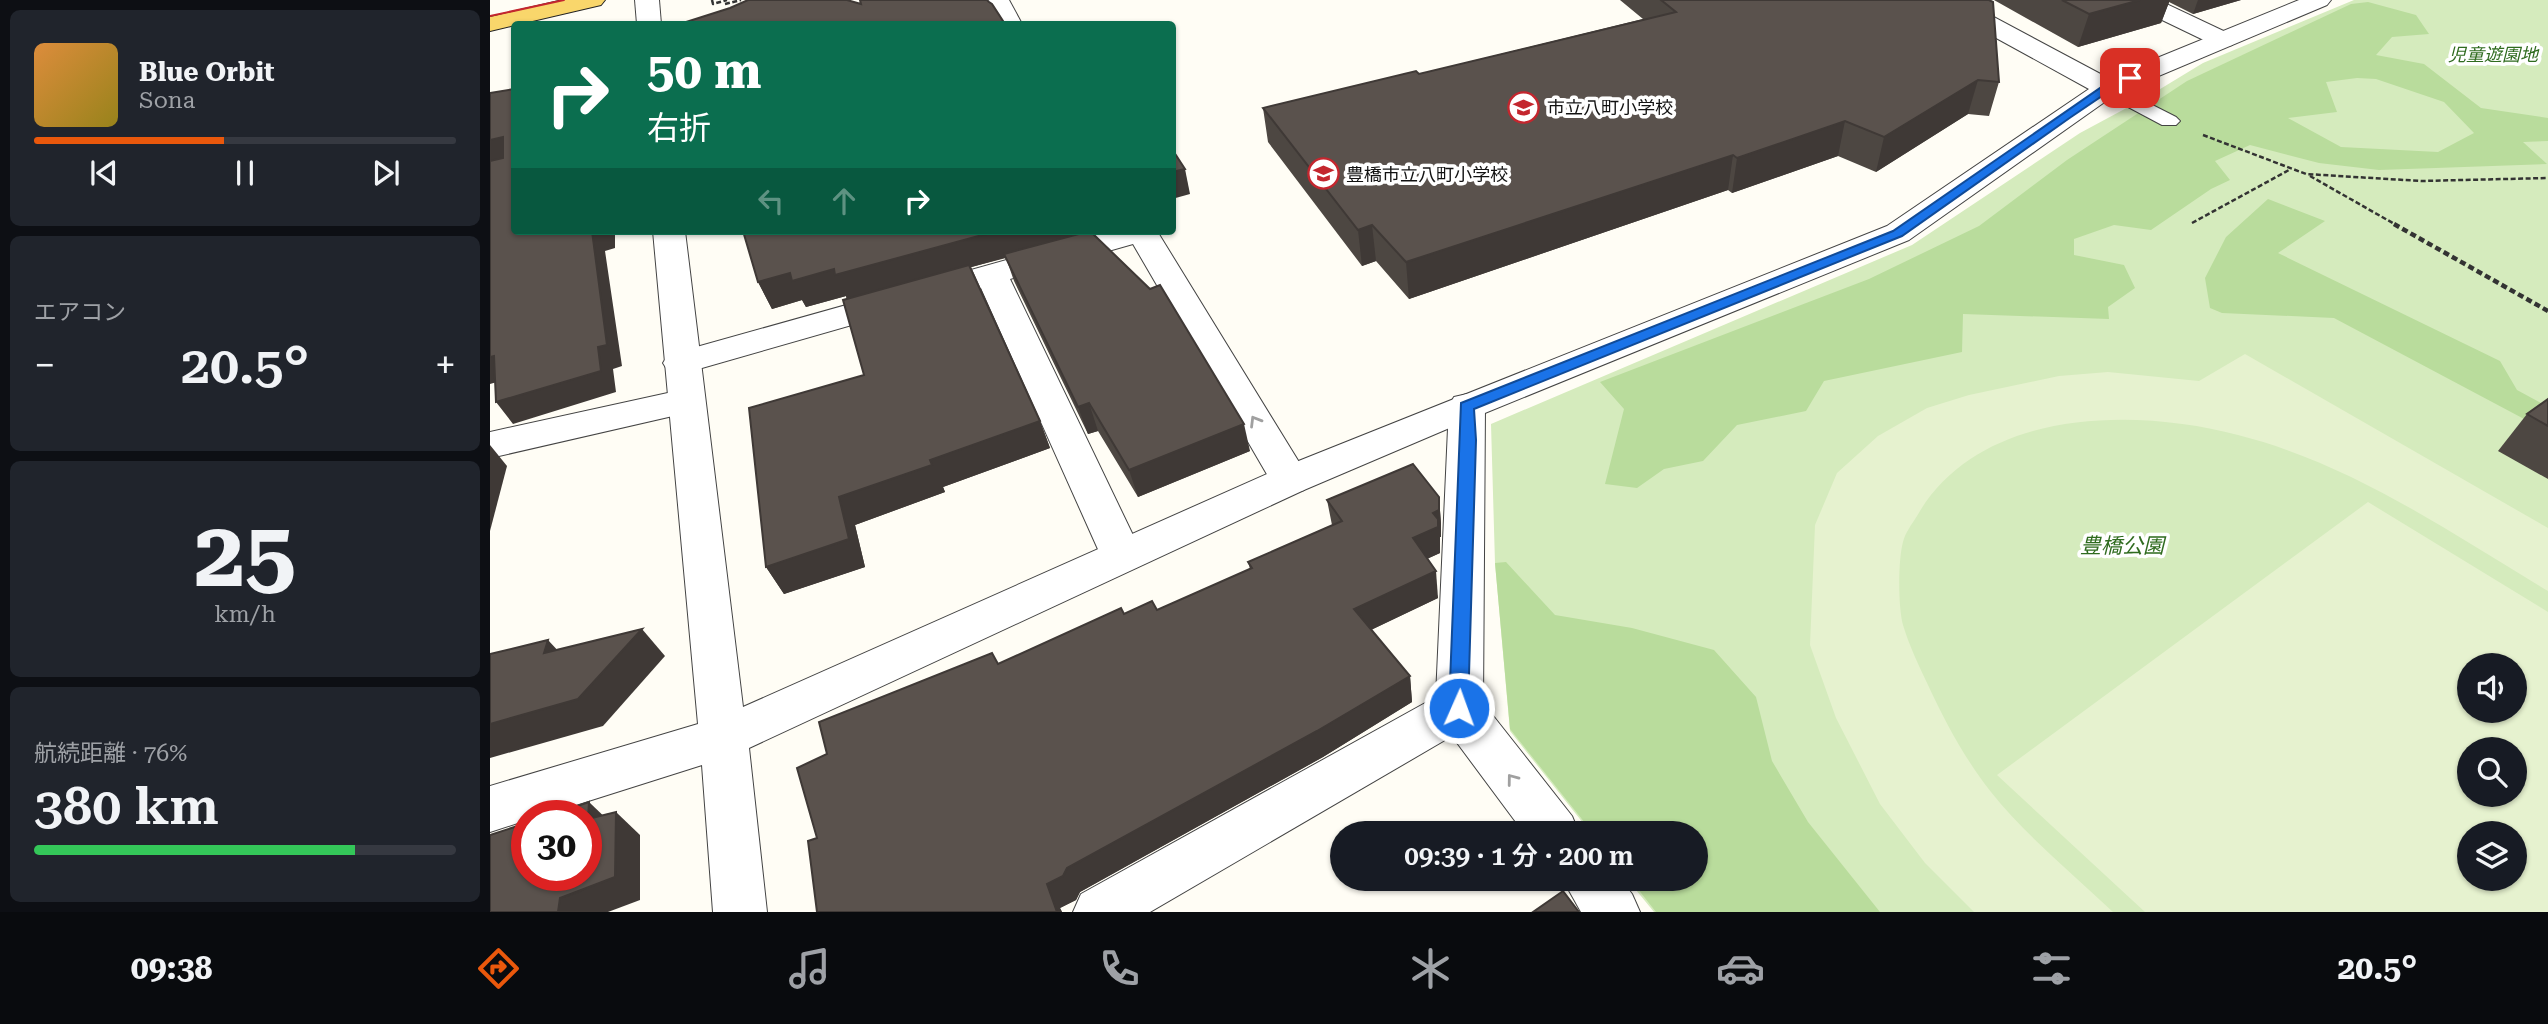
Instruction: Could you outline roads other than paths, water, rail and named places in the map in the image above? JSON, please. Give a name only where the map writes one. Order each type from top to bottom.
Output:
[{"type":"main road","points":[[490,2],[498,0]]},
{"type":"main road","points":[[490,24],[593,0]]},
{"type":"street","points":[[647,0],[649,21]]},
{"type":"street","points":[[997,0],[1008,21]]},
{"type":"street","points":[[1944,0],[2107,88]]},
{"type":"street","points":[[2139,0],[2223,40]]},
{"type":"street","points":[[490,809],[725,737],[1290,480],[1898,233],[2107,88],[2319,0]]},
{"type":"street","points":[[669,235],[683,382],[725,737],[740,912]]},
{"type":"street","points":[[490,445],[683,382],[992,275],[1127,235]]},
{"type":"street","points":[[1143,235],[1290,480]]},
{"type":"street","points":[[992,275],[1122,556]]},
{"type":"street","points":[[1467,406],[1468,454],[1459,708],[1545,821]]},
{"type":"street","points":[[1100,912],[1459,708]]},
{"type":"street","points":[[1598,891],[1613,912]]},
{"type":"lane","points":[[2107,88],[2169,121]]},
{"type":"tram line","points":[[490,16],[564,0]]},
{"type":"place","name":"市立八町小学校","points":[[1524,107]]},
{"type":"place","name":"豊橋市立八町小学校","points":[[1323,174]]},
{"type":"park label","name":"児童遊園地","points":[[2493,54]]},
{"type":"park label","name":"豊橋公園","points":[[2122,546]]}]
